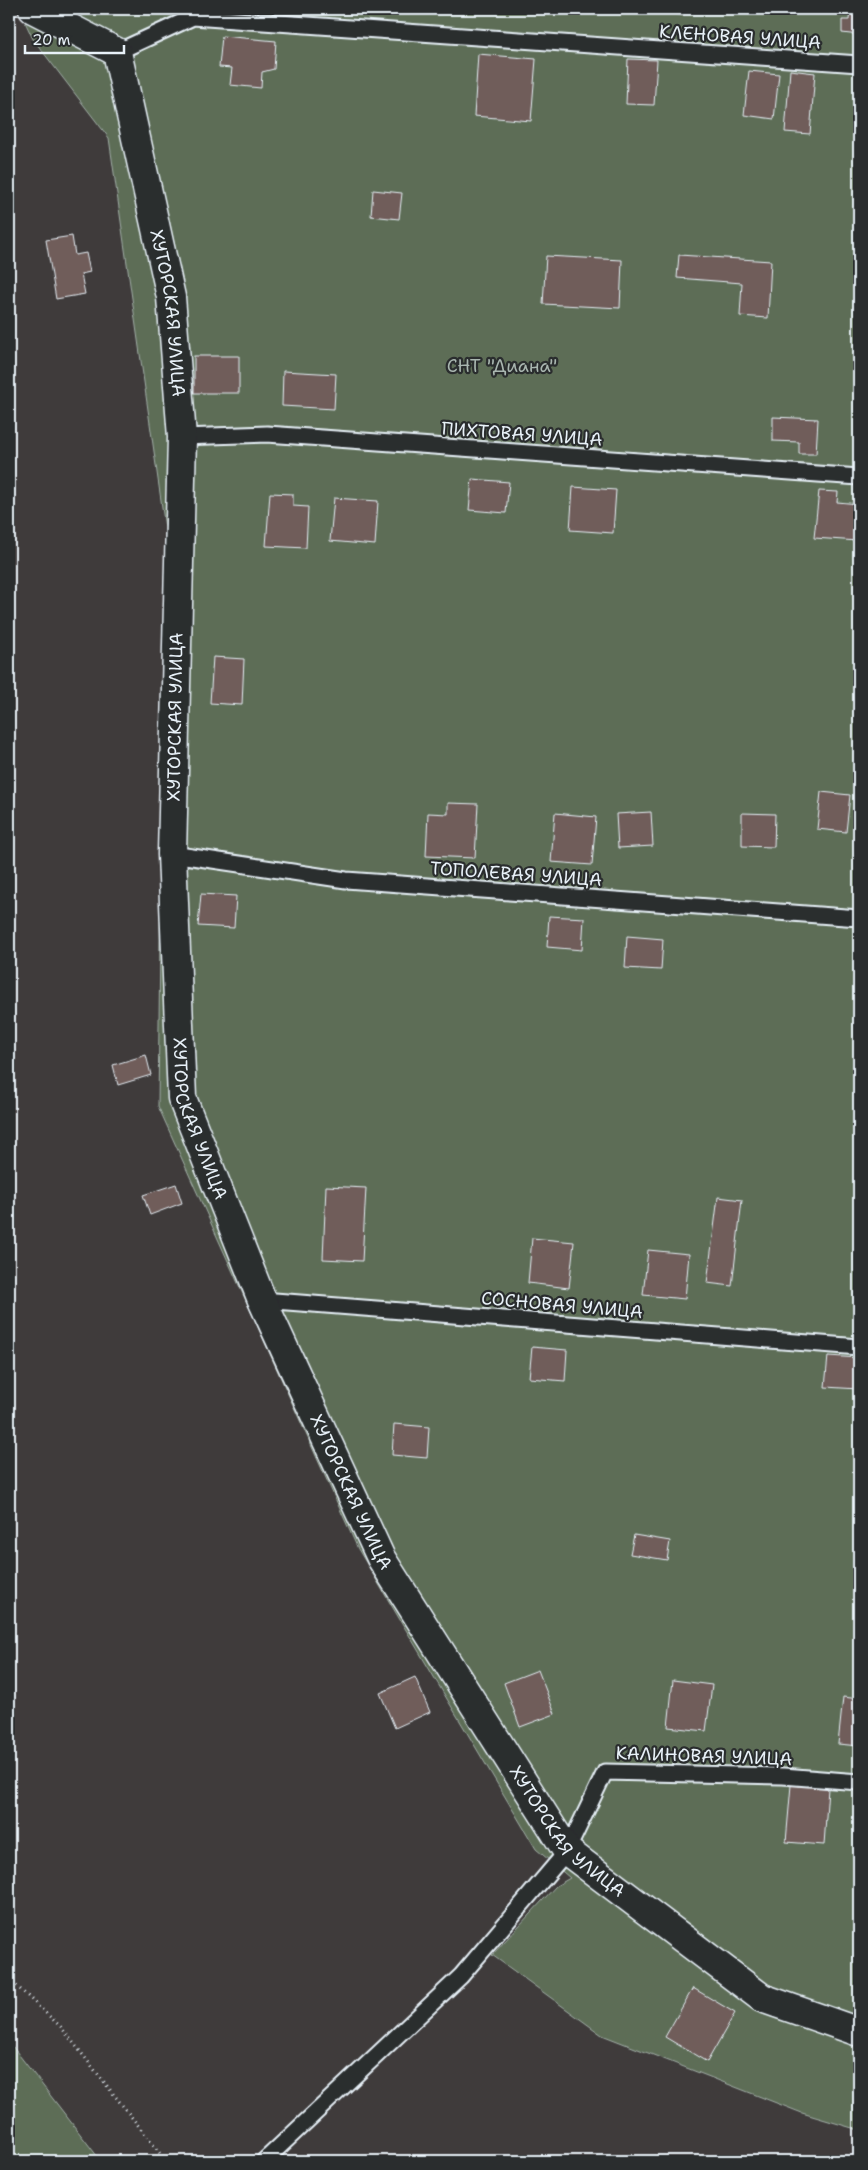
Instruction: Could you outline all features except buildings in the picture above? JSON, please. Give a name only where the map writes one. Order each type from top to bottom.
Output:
[{"type":"street","points":[[32,9],[117,52]]},
{"type":"street","name":"ХУТОРСКАЯ УЛИЦА","points":[[117,52],[171,297],[182,437],[172,854],[182,1098],[262,1300],[381,1558],[567,1851],[762,1998],[859,2032]]},
{"type":"lane","name":"КЛЕНОВАЯ УЛИЦА","points":[[117,52],[193,17],[859,64]]},
{"type":"lane","name":"ПИХТОВАЯ УЛИЦА","points":[[182,437],[267,434],[859,477]]},
{"type":"lane","name":"ТОПОЛЕВАЯ УЛИЦА","points":[[172,854],[346,880],[859,918]]},
{"type":"lane","name":"СОСНОВАЯ УЛИЦА","points":[[262,1300],[859,1347]]},
{"type":"lane","name":"КАЛИНОВАЯ УЛИЦА","points":[[567,1851],[604,1772],[783,1776],[859,1782]]},
{"type":"lane","points":[[264,2161],[462,1976],[567,1851]]},
{"type":"path","points":[[9,1979],[61,2027],[166,2161]]},
{"type":"green space","name":"СНТ \"Диана\"","points":[[19,9],[859,9],[859,2130],[802,2113],[602,2035],[492,1955],[556,1886],[570,1878],[536,1849],[358,1549],[158,1106],[165,528],[109,138],[33,39]]},
{"type":"green space","points":[[9,2042],[101,2161],[9,2161]]}]
